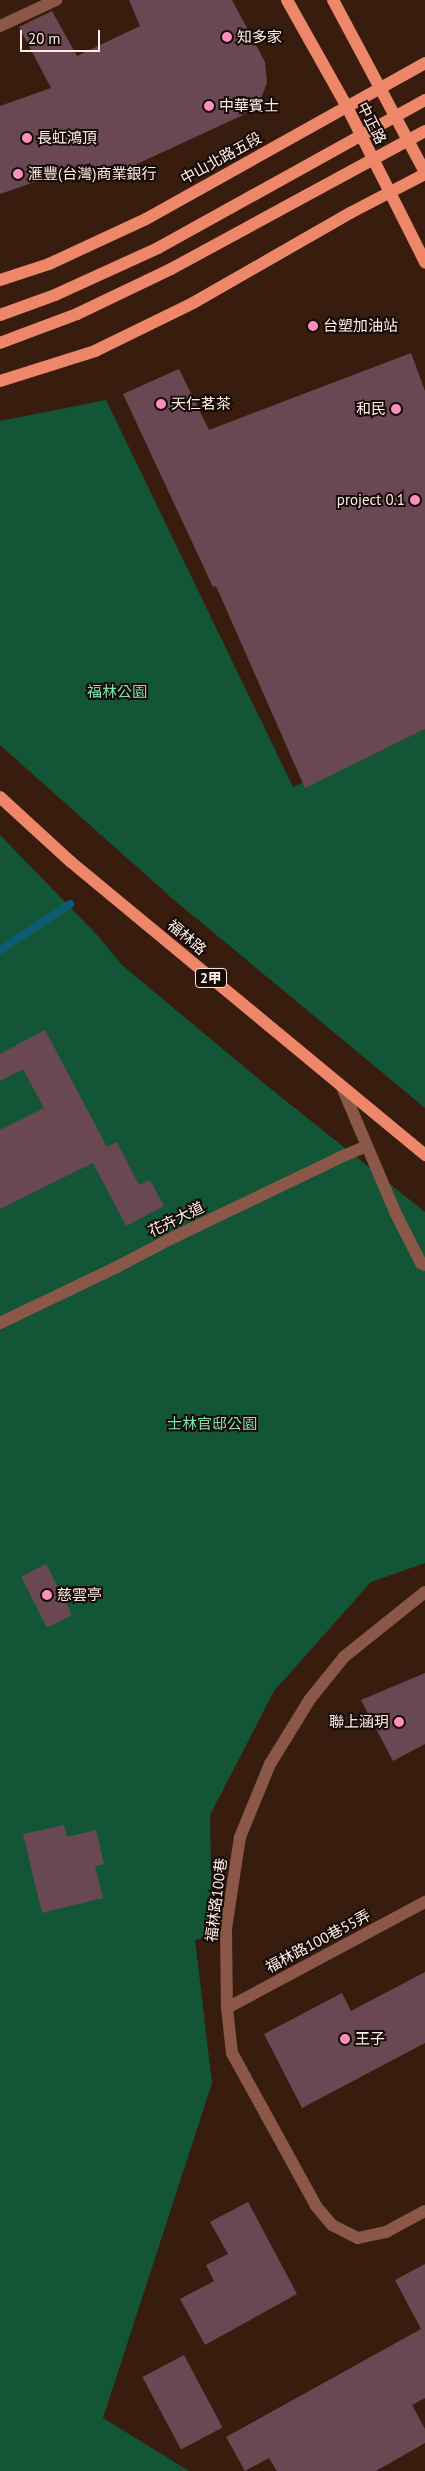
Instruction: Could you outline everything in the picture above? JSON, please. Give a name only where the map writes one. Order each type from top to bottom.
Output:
[{"type":"main road","name":"中正路","points":[[287,0],[373,159],[425,262]]},
{"type":"main road","name":"中正路","points":[[332,0],[425,173]]},
{"type":"main road","name":"中山北路五段","points":[[0,280],[49,264],[146,219],[425,63]]},
{"type":"main road","points":[[0,315],[55,295],[158,248],[425,100]]},
{"type":"main road","points":[[0,344],[77,314],[171,269],[425,131]]},
{"type":"main road","points":[[0,381],[95,351],[192,303],[350,213],[425,173]]},
{"type":"main road","name":"福林路","points":[[0,797],[72,862],[425,1155]]},
{"type":"street","points":[[0,26],[56,0]]},
{"type":"street","points":[[342,1087],[396,1212],[422,1263],[425,1265]]},
{"type":"street","name":"花卉大道","points":[[0,1323],[102,1275],[170,1239],[367,1146]]},
{"type":"street","name":"福林路100巷","points":[[425,1592],[344,1657],[310,1699],[270,1764],[240,1837],[226,1929],[227,2008],[232,2053],[316,2206],[332,2225],[358,2238],[386,2232],[425,2211]]},
{"type":"street","name":"福林路100巷55弄","points":[[227,2008],[425,1902]]},
{"type":"green space","name":"福林公園","points":[[106,400],[293,787],[425,728],[425,1108],[173,899],[0,745],[0,421]]},
{"type":"green space","name":"士林官邸公園","points":[[0,835],[97,935],[122,965],[261,1081],[425,1212],[425,1563],[371,1582],[274,1691],[210,1815],[212,1935],[195,1940],[212,2083],[103,2418],[189,2471],[0,2471]]},
{"type":"building","points":[[129,0],[232,0],[265,62],[267,83],[259,103],[241,116],[100,181],[90,163],[0,194],[0,106],[51,88],[19,27],[52,11],[77,56],[140,26]]},
{"type":"building","points":[[411,353],[425,391],[425,729],[305,788],[216,586],[213,587],[123,394],[179,369],[209,430]]},
{"type":"building","points":[[45,1030],[107,1147],[117,1142],[139,1185],[150,1180],[164,1206],[126,1226],[93,1163],[0,1209],[0,1130],[44,1108],[23,1069],[0,1081],[0,1054]]},
{"type":"building","name":"慈雲亭","points":[[46,1564],[72,1615],[47,1627],[21,1577]]},
{"type":"building","name":"聯上涵玥","points":[[425,1673],[425,1744],[393,1761],[361,1700]]},
{"type":"building","points":[[64,1825],[67,1837],[96,1830],[104,1864],[95,1866],[103,1898],[42,1913],[23,1834]]},
{"type":"building","name":"王子","points":[[425,1972],[425,2043],[302,2108],[264,2034],[342,1993],[351,2011]]},
{"type":"building","points":[[248,2202],[297,2294],[205,2345],[180,2299],[214,2281],[206,2265],[228,2254],[210,2222]]},
{"type":"building","points":[[425,2264],[425,2398],[412,2405],[425,2429],[425,2443],[376,2471],[277,2471],[269,2458],[245,2471],[226,2437],[421,2329],[395,2280]]},
{"type":"building","points":[[184,2355],[222,2427],[181,2449],[143,2377]]},
{"type":"waterway","points":[[0,950],[70,904]]},
{"type":"place","name":"知多家","points":[[227,37]]},
{"type":"place","name":"中華賓士","points":[[209,106]]},
{"type":"place","name":"長虹鴻頂","points":[[27,138]]},
{"type":"place","name":"滙豐(台灣)商業銀行","points":[[18,174]]},
{"type":"place","name":"台塑加油站","points":[[313,326]]},
{"type":"place","name":"天仁茗茶","points":[[161,404]]},
{"type":"place","name":"和民","points":[[396,409]]},
{"type":"place","name":"project 0.1","points":[[415,500]]},
{"type":"place","name":"慈雲亭","points":[[47,1595]]},
{"type":"place","name":"聯上涵玥","points":[[399,1722]]},
{"type":"place","name":"王子","points":[[345,2039]]}]
